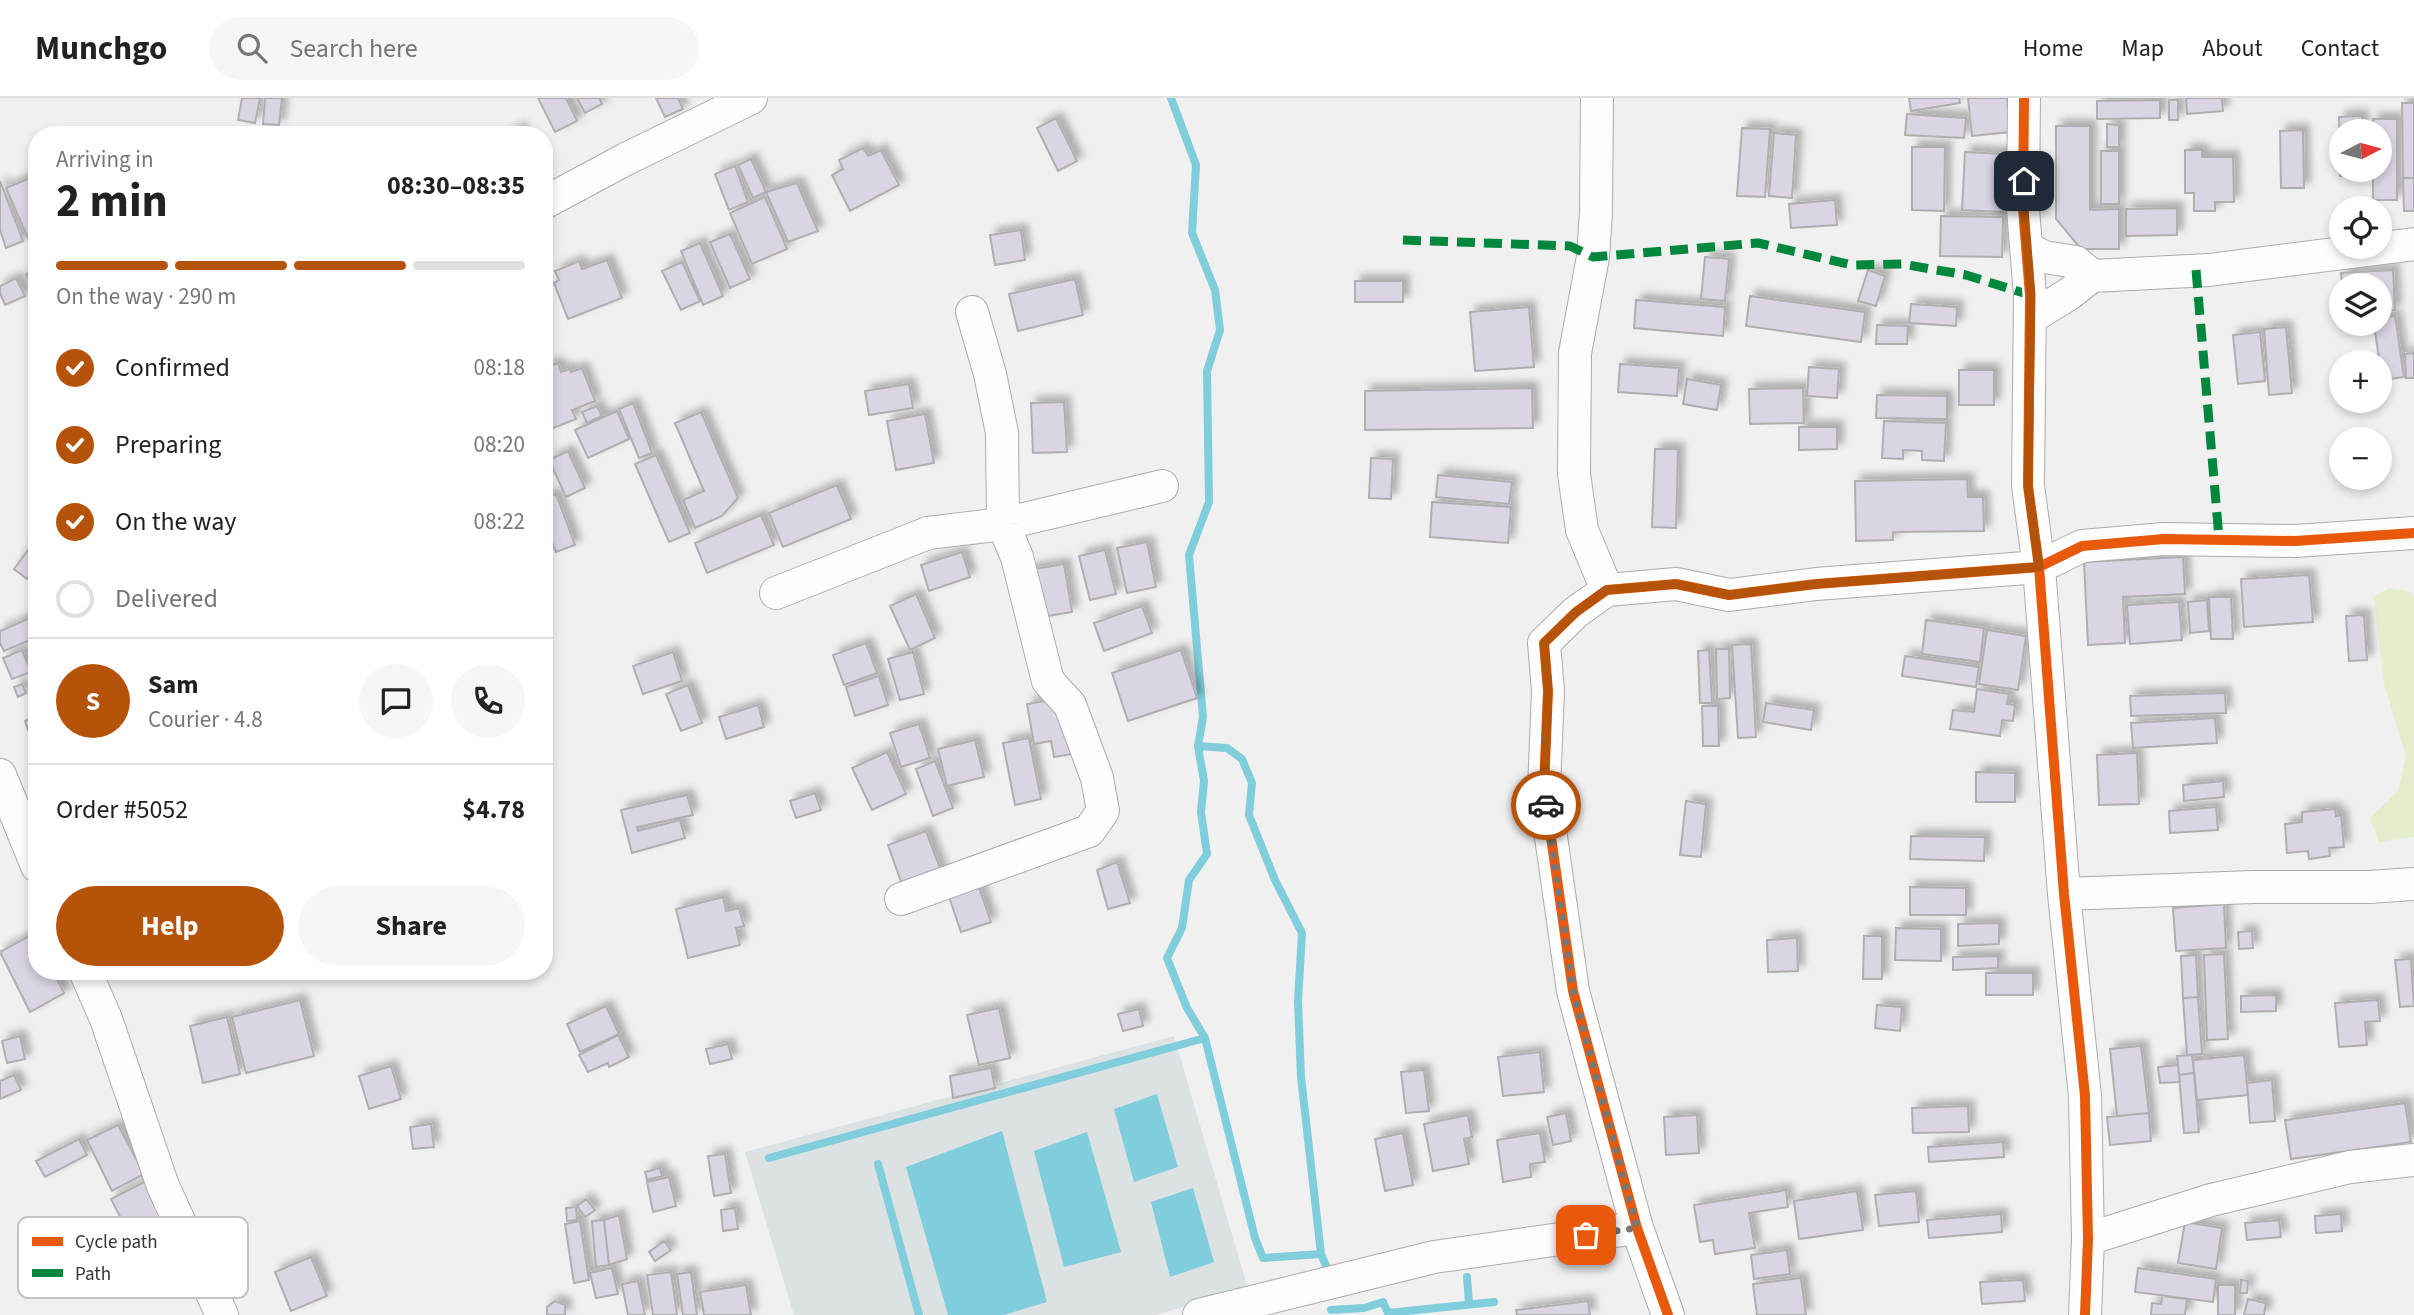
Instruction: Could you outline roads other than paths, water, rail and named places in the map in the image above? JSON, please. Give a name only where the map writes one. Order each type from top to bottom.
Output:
[{"type":"street","points":[[553,198],[751,98]]},
{"type":"street","points":[[1597,98],[1593,257],[1575,353],[1574,474],[1582,530],[1606,590]]},
{"type":"street","points":[[2024,98],[2024,209],[2030,318],[2028,486],[2039,567],[2064,894],[2085,1096],[2088,1239],[2085,1315]]},
{"type":"street","points":[[2030,318],[2092,276],[2209,270],[2414,243]]},
{"type":"street","points":[[2027,248],[2043,257],[2076,262],[2092,276]]},
{"type":"street","points":[[901,898],[1089,831],[1103,811],[1097,778],[1070,705],[1048,681],[1017,556],[1003,524],[1002,433],[990,374],[972,312]]},
{"type":"street","points":[[776,593],[928,533],[1003,524],[1162,486]]},
{"type":"street","points":[[1668,1315],[1637,1228],[1573,991],[1544,788],[1548,691],[1544,643],[1576,612],[1606,590],[1676,584],[1729,595],[1816,584],[2039,567],[2082,546],[2192,539],[2295,541],[2414,533]]},
{"type":"street","points":[[0,775],[28,844]]},
{"type":"street","points":[[2064,894],[2414,884]]},
{"type":"street","points":[[89,980],[106,1019],[163,1186],[177,1217]]},
{"type":"street","points":[[2088,1239],[2211,1200],[2350,1167],[2414,1160]]},
{"type":"street","points":[[1199,1315],[1434,1257],[1637,1228]]},
{"type":"street","points":[[214,1298],[222,1315]]},
{"type":"water","points":[[1157,1094],[1178,1167],[1134,1182],[1114,1109]]},
{"type":"water","points":[[1002,1131],[1047,1302],[1004,1315],[948,1315],[906,1167]]},
{"type":"water","points":[[1087,1132],[1121,1252],[1064,1267],[1034,1151]]},
{"type":"water","points":[[1193,1188],[1214,1262],[1170,1277],[1151,1202]]},
{"type":"waterway","points":[[1171,98],[1196,165],[1192,233],[1215,290],[1220,330],[1207,371],[1209,502],[1189,555],[1203,717],[1198,746],[1227,748],[1242,759],[1252,783],[1249,815],[1275,880],[1302,933],[1298,1001],[1301,1077],[1321,1254],[1327,1268]]},
{"type":"waterway","points":[[1198,746],[1204,781],[1201,812],[1207,854],[1189,880],[1182,928],[1167,958],[1187,1008],[1205,1038],[1255,1238],[1263,1258],[1321,1254]]},
{"type":"waterway","points":[[769,1158],[1205,1038]]},
{"type":"waterway","points":[[878,1164],[919,1315]]},
{"type":"waterway","points":[[1467,1277],[1469,1304]]},
{"type":"waterway","points":[[1331,1310],[1364,1308],[1383,1302],[1388,1313],[1494,1302]]}]
